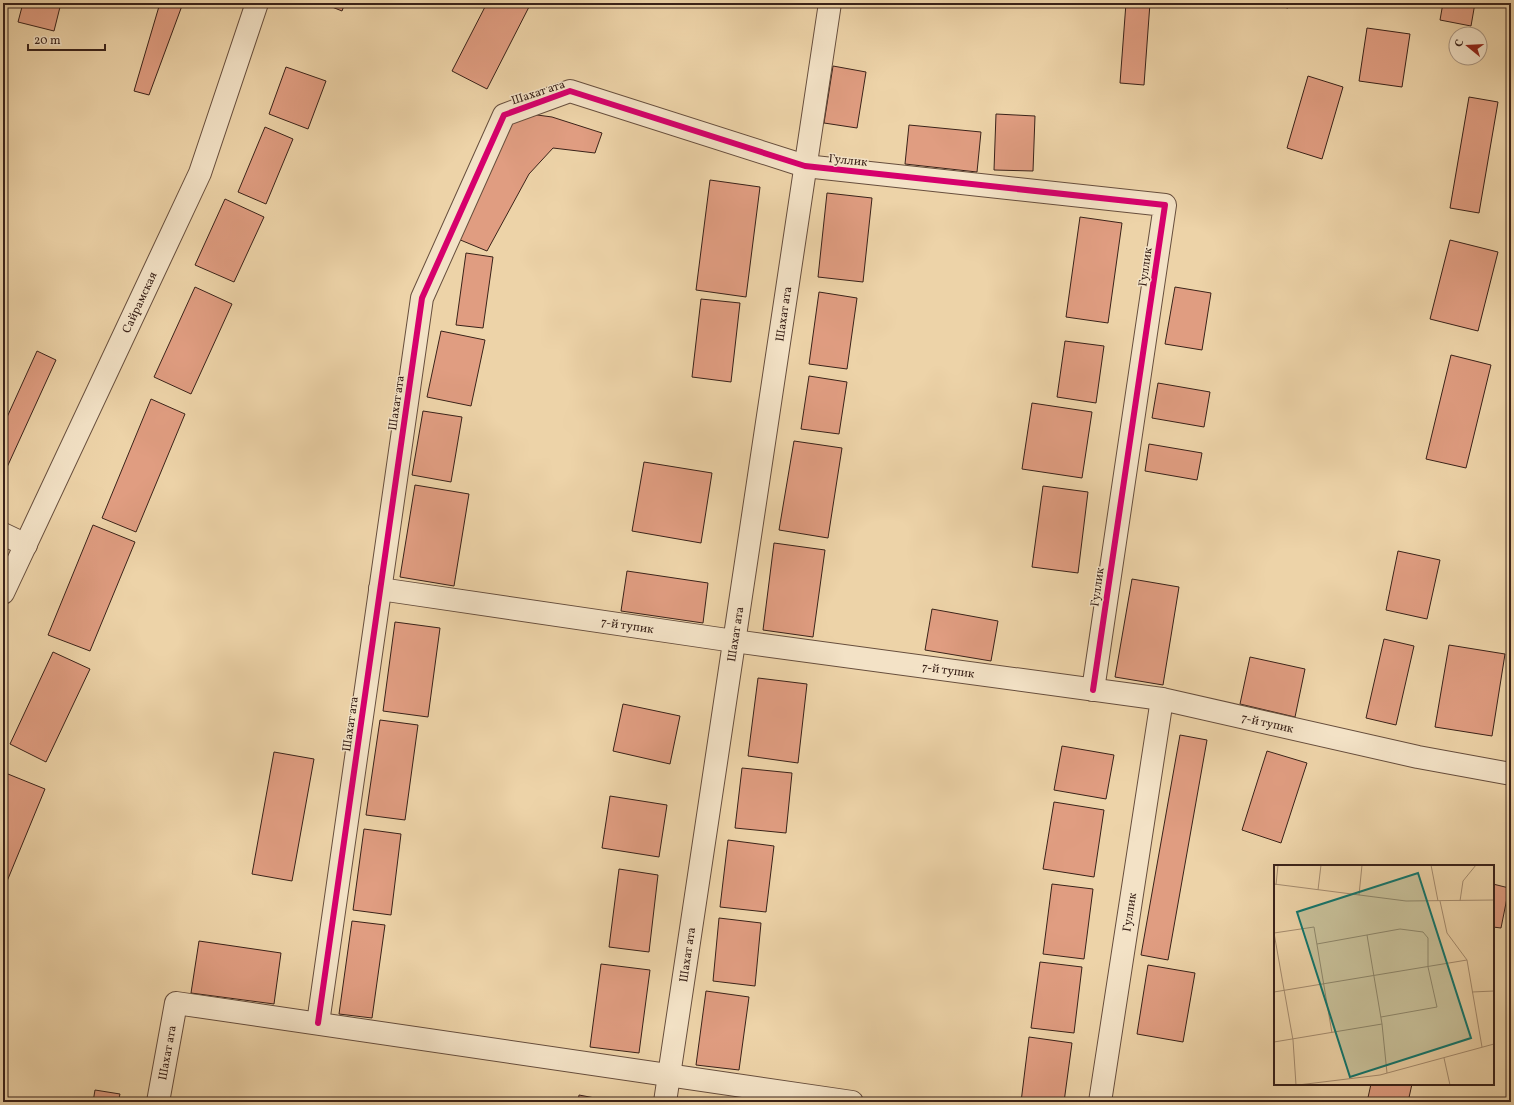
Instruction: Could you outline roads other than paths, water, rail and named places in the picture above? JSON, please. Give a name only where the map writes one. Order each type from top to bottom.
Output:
[{"type":"street","name":"Сайрамская","points":[[3,593],[200,173],[257,3]]},
{"type":"street","name":"Шахат ата","points":[[665,1102],[830,3]]},
{"type":"street","name":"Шахат ата","points":[[158,1102],[176,1003],[318,1023],[422,298],[504,115],[570,91],[805,166]]},
{"type":"street","name":"Гуллик","points":[[805,166],[1166,205],[1093,690]]},
{"type":"street","points":[[3,534],[26,545]]},
{"type":"street","name":"7-й тупик","points":[[380,589],[734,641],[1162,699],[1418,756],[1511,774]]},
{"type":"street","name":"Гуллик","points":[[1100,1102],[1162,699]]},
{"type":"street","points":[[318,1023],[852,1102]]}]
